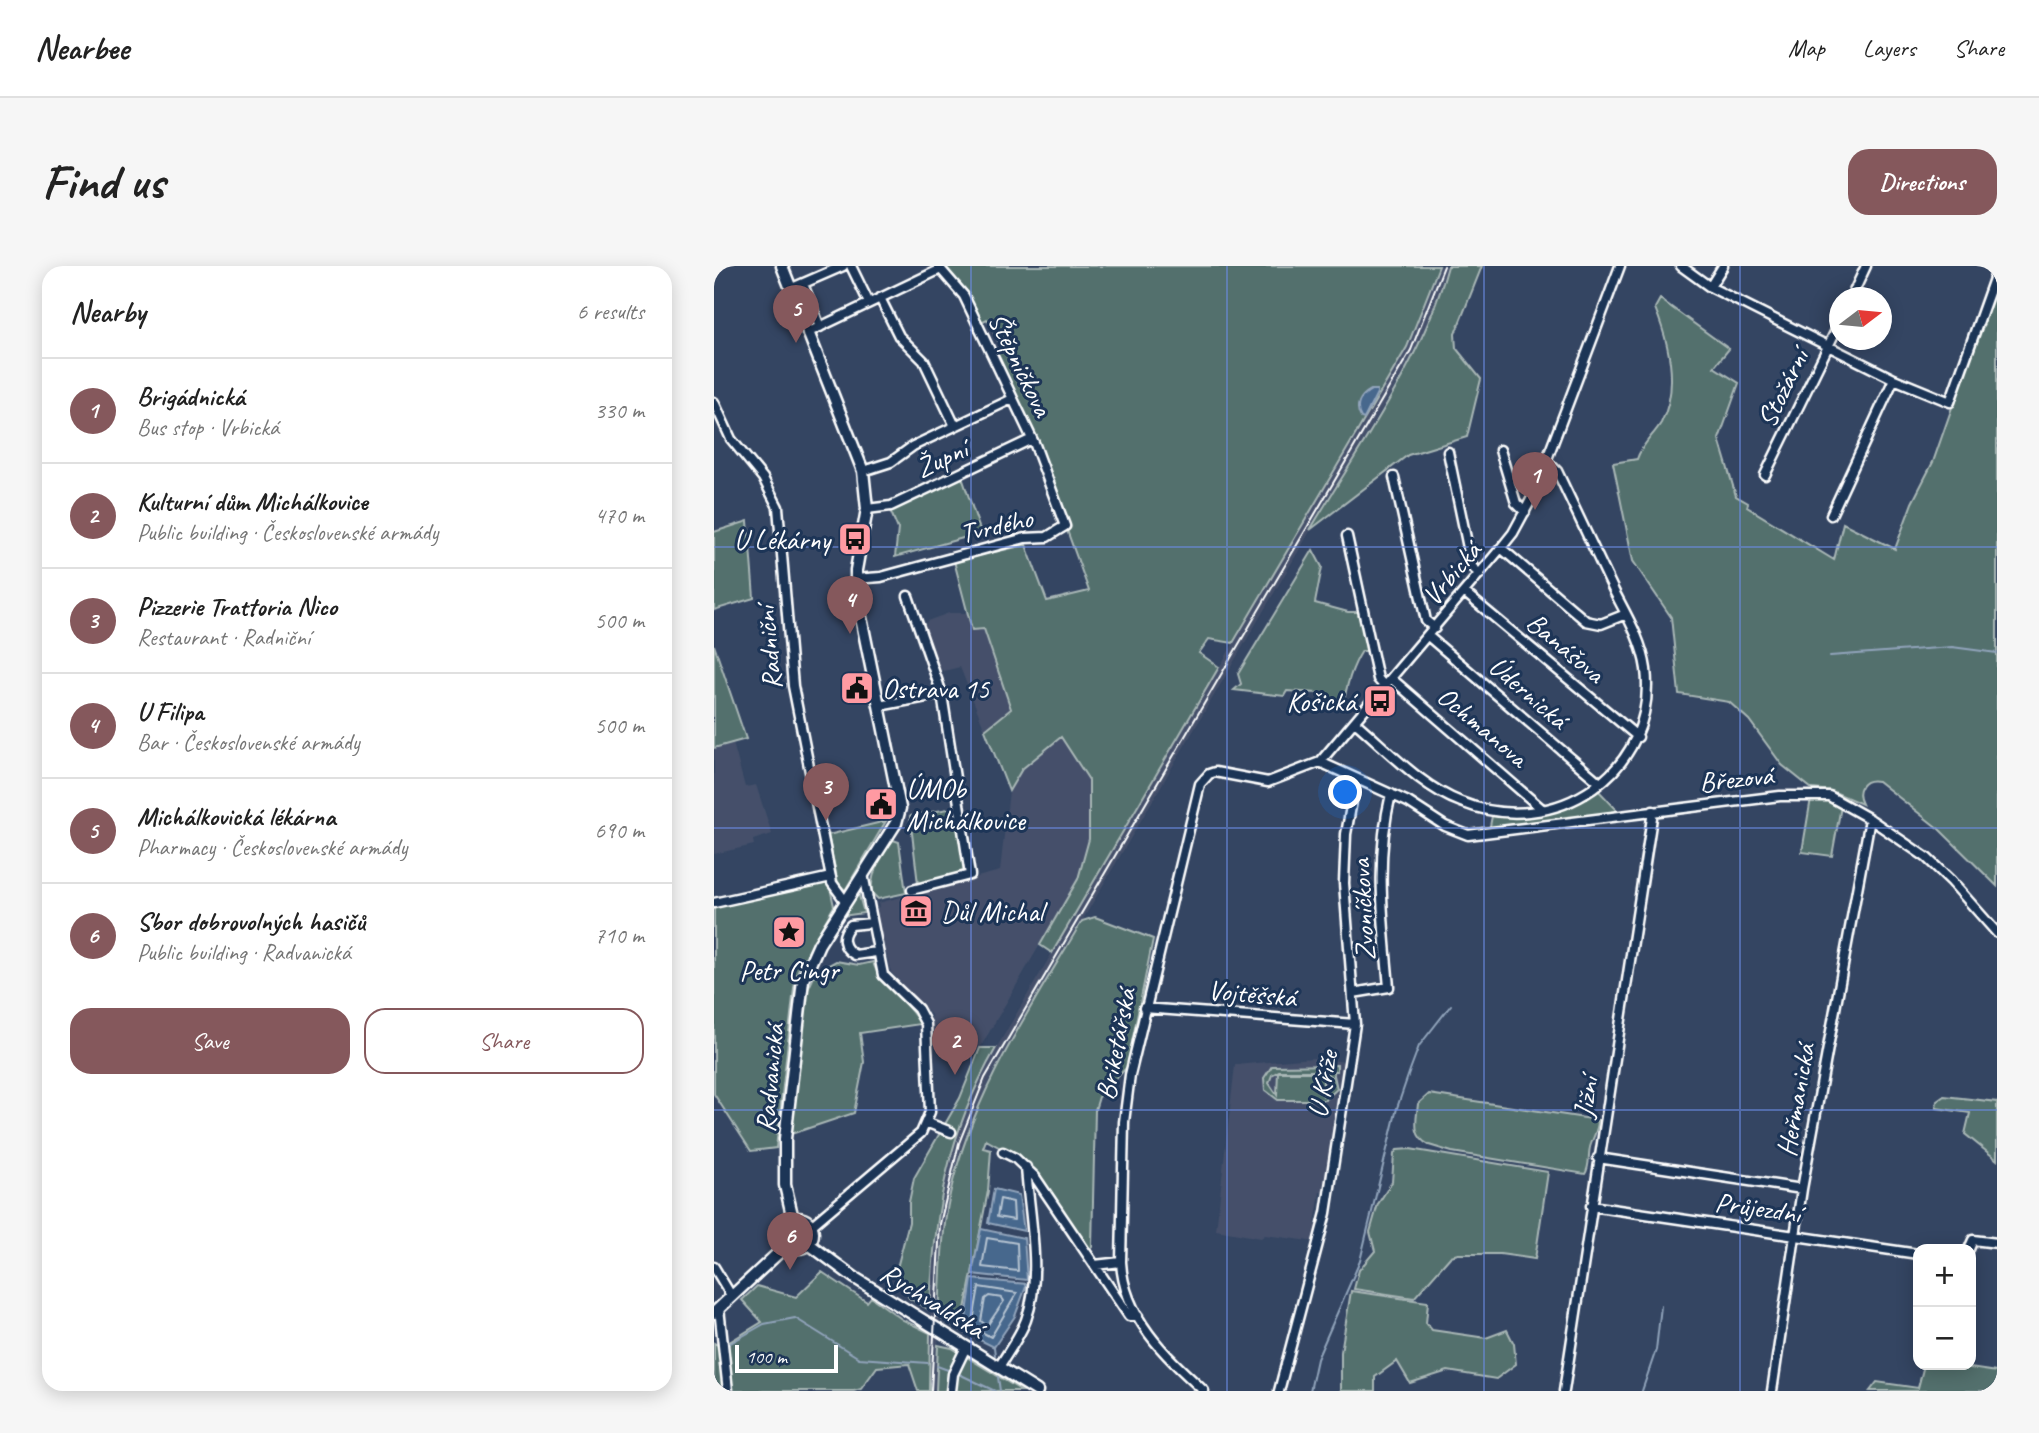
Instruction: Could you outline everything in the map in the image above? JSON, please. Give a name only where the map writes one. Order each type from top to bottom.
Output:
[{"type":"street","name":"Radvanická","points":[[782,266],[807,333],[853,439],[863,471],[867,509],[855,579],[858,606],[900,810],[896,823],[819,944],[806,971],[800,997],[784,1165],[793,1219]]},
{"type":"street","points":[[790,289],[843,266]]},
{"type":"street","points":[[851,266],[869,303]]},
{"type":"street","name":"Vrbická","points":[[1200,784],[1209,774],[1215,772],[1268,782],[1320,762],[1356,723],[1480,574],[1525,512],[1547,461],[1620,266]]},
{"type":"street","points":[[1681,266],[1710,287],[1894,379],[1950,402],[1997,270]]},
{"type":"street","points":[[1710,287],[1723,266]]},
{"type":"street","points":[[1856,287],[1866,266]]},
{"type":"street","points":[[807,333],[939,267]]},
{"type":"street","name":"Štěpničkova","points":[[939,267],[964,296],[1010,400],[1037,450]]},
{"type":"street","points":[[803,284],[820,327]]},
{"type":"street","points":[[880,298],[899,336],[924,362],[955,426]]},
{"type":"street","name":"Stožární","points":[[1765,475],[1828,346]]},
{"type":"street","points":[[1831,515],[1894,379]]},
{"type":"street","points":[[863,471],[891,462],[914,446],[1010,400]]},
{"type":"street","name":"Radniční","points":[[714,402],[731,439],[763,478],[778,507],[793,686],[831,877],[837,893],[846,902]]},
{"type":"street","name":"Župní","points":[[867,509],[891,506],[1032,439]]},
{"type":"street","name":"Tvrdého","points":[[855,579],[881,577],[1058,532],[1065,526],[1037,450]]},
{"type":"street","points":[[1500,450],[1516,503],[1525,512]]},
{"type":"street","points":[[1448,452],[1472,567],[1480,574]]},
{"type":"street","points":[[1356,723],[1427,782],[1462,803],[1510,812],[1542,809],[1575,798],[1600,783],[1622,764],[1638,737],[1646,710],[1646,672],[1640,643],[1557,471],[1547,461]]},
{"type":"street","points":[[1394,477],[1426,621],[1435,628]]},
{"type":"street","points":[[1348,536],[1378,679],[1385,687]]},
{"type":"street","points":[[1501,548],[1586,621],[1601,624],[1626,614]]},
{"type":"street","name":"Banášova","points":[[1464,592],[1638,737]]},
{"type":"street","points":[[908,596],[942,694],[970,875],[912,890]]},
{"type":"street","name":"Údernická","points":[[1428,636],[1600,783]]},
{"type":"street","name":"Ochmanova","points":[[1392,679],[1542,809]]},
{"type":"street","points":[[879,706],[942,694]]},
{"type":"street","points":[[1320,762],[1391,794]]},
{"type":"street","name":"U Kříže","points":[[1279,1391],[1326,1213],[1355,1024],[1344,883],[1346,834],[1356,779]]},
{"type":"street","name":"Briketářská","points":[[1138,1316],[1124,1281],[1121,1262],[1126,1099],[1144,1008],[1200,784]]},
{"type":"street","name":"Březová","points":[[1391,794],[1457,832],[1488,835],[1796,794],[1829,796],[1870,819],[1927,859],[1951,881],[1997,933]]},
{"type":"street","name":"Zvoníčkova","points":[[1353,993],[1389,987],[1380,876],[1384,823],[1391,794]]},
{"type":"street","name":"Jižní","points":[[1564,1391],[1653,811]]},
{"type":"street","name":"Heřmanická","points":[[1772,1391],[1802,1189],[1870,819]]},
{"type":"street","points":[[811,1226],[921,1133],[928,1123],[930,1100],[926,1024],[918,1009],[883,975],[876,952],[863,874]]},
{"type":"street","points":[[714,903],[831,877]]},
{"type":"street","points":[[871,923],[851,925],[845,932],[843,941],[847,950],[855,955],[876,952]]},
{"type":"street","name":"Vojtěšská","points":[[1144,1008],[1355,1024]]},
{"type":"street","points":[[928,1123],[951,1132]]},
{"type":"street","points":[[1003,1152],[1026,1167],[1129,1316],[1138,1316],[1157,1348],[1204,1391]]},
{"type":"street","name":"Průjezdní","points":[[1598,1158],[1802,1189]]},
{"type":"street","points":[[999,1367],[1024,1327],[1031,1298],[1033,1266],[1026,1167]]},
{"type":"street","name":"Průjezdní","points":[[1591,1206],[1913,1253]]},
{"type":"street","points":[[793,1219],[803,1219],[811,1226],[813,1235],[809,1244],[798,1248],[788,1244],[783,1230],[793,1219]]},
{"type":"street","points":[[1971,1244],[1973,1240],[1997,1242]]},
{"type":"street","points":[[728,1391],[717,1311],[788,1244]]},
{"type":"street","name":"Rychvaldská","points":[[809,1244],[855,1278],[1037,1391]]},
{"type":"street","points":[[1095,1265],[1121,1262]]},
{"type":"street","points":[[714,1266],[732,1297]]},
{"type":"street","points":[[951,1391],[953,1374],[966,1347]]},
{"type":"shaded area","points":[[1439,266],[1448,266],[1435,308],[1415,352],[989,1080],[964,1144],[950,1194],[942,1259],[936,1391],[927,1391],[935,1224],[955,1141],[980,1076],[1407,347]]},
{"type":"shaded area","points":[[949,613],[967,613],[972,630],[984,629],[1011,709],[985,730],[960,667],[944,671],[936,667],[923,632],[927,621]]},
{"type":"shaded area","points":[[1061,737],[1089,780],[1089,839],[1078,879],[980,1048],[947,1035],[946,1032],[944,1035],[933,1036],[931,1015],[891,972],[874,909],[879,907],[878,903],[1000,871],[1009,791],[1022,769]]},
{"type":"shaded area","points":[[733,743],[745,787],[756,785],[772,834],[753,840],[754,845],[714,854],[714,748]]},
{"type":"shaded area","points":[[1313,1058],[1347,1062],[1326,1193],[1320,1192],[1315,1224],[1321,1227],[1317,1242],[1265,1235],[1261,1238],[1216,1230],[1235,1065]]},
{"type":"green space","points":[[943,266],[1439,266],[1407,347],[1233,643],[1209,639],[1199,653],[1219,667],[1052,953],[1040,945],[1078,879],[1089,839],[1089,780],[1061,737],[1022,769],[1009,791],[985,730],[1011,709],[984,629],[972,630],[954,561],[1026,545],[1047,601],[1089,591],[1056,500],[994,355],[1002,348],[987,319],[979,323],[966,290]]},
{"type":"green space","points":[[1448,266],[1482,266],[1455,334],[1456,348],[1481,379],[1467,437],[1408,455],[1310,530],[1406,369],[1437,301]]},
{"type":"green space","points":[[1997,278],[1997,886],[1939,829],[1878,781],[1868,781],[1861,786],[1859,794],[1862,804],[1832,791],[1812,789],[1782,765],[1749,720],[1729,702],[1679,694],[1671,617],[1633,561],[1613,463],[1637,459],[1667,409],[1671,380],[1665,336],[1655,308],[1660,299],[1729,349],[1714,367],[1739,383],[1719,439],[1736,496],[1748,503],[1747,507],[1834,560],[1843,523],[1895,549],[1912,503],[1933,462]]},
{"type":"green space","points":[[962,477],[981,533],[895,557],[898,529],[890,510]]},
{"type":"green space","points":[[748,521],[754,598],[714,610],[714,532]]},
{"type":"green space","points":[[1313,550],[1322,567],[1315,603],[1348,612],[1361,612],[1368,651],[1362,651],[1355,664],[1343,707],[1318,693],[1287,691],[1284,696],[1234,690],[1241,684],[1238,674]]},
{"type":"green space","points":[[714,645],[746,739],[714,748]]},
{"type":"green space","points":[[1597,789],[1619,812],[1489,831],[1492,816],[1547,812],[1572,803]]},
{"type":"green space","points":[[1811,798],[1824,799],[1841,806],[1832,856],[1802,852]]},
{"type":"green space","points":[[959,807],[966,872],[918,884],[910,816]]},
{"type":"green space","points":[[886,821],[845,890],[838,883],[828,835]]},
{"type":"green space","points":[[893,840],[899,842],[906,893],[878,899],[872,893],[873,879],[881,858]]},
{"type":"green space","points":[[829,883],[834,906],[798,970],[794,988],[776,1148],[751,1151],[714,1094],[714,906]]},
{"type":"green space","points":[[858,892],[864,913],[842,916]]},
{"type":"green space","points":[[1095,917],[1153,939],[1127,1067],[1099,1097],[1095,1110],[1092,1247],[1088,1250],[1022,1160],[986,1140],[983,1148],[991,1150],[988,1191],[961,1330],[939,1317],[945,1225],[960,1157],[988,1087],[1023,1020],[1082,921]]},
{"type":"green space","points":[[836,961],[859,965],[873,962],[882,980],[909,1008],[920,1024],[860,1033],[864,1062],[854,1113],[791,1134],[806,994],[816,972]]},
{"type":"green space","points":[[980,1048],[996,1048],[966,1112],[946,1175],[935,1240],[930,1310],[909,1298],[897,1268],[909,1222],[909,1202],[914,1178],[960,1098]]},
{"type":"green space","points":[[1337,1065],[1337,1071],[1333,1071],[1337,1089],[1325,1100],[1278,1100],[1265,1090],[1264,1078],[1272,1066]],"holes":[[[1279,1071],[1324,1071],[1331,1077],[1332,1086],[1323,1095],[1323,1072],[1278,1072],[1277,1095],[1269,1083],[1272,1075]]]},
{"type":"green space","points":[[1429,1094],[1598,1120],[1587,1171],[1585,1174],[1452,1152],[1429,1145],[1420,1137],[1416,1123],[1418,1104]]},
{"type":"green space","points":[[1944,1096],[1997,1102],[1997,1160],[1965,1134],[1970,1113],[1936,1108],[1937,1101]]},
{"type":"green space","points":[[1410,1149],[1548,1172],[1535,1259],[1500,1254],[1451,1256],[1414,1298],[1354,1289],[1359,1270],[1375,1251],[1370,1232],[1378,1204],[1392,1182],[1394,1154],[1397,1150]]},
{"type":"green space","points":[[822,1272],[867,1302],[871,1297],[903,1320],[930,1333],[929,1391],[918,1391],[909,1364],[877,1367],[861,1389],[854,1391],[714,1391],[714,1343],[721,1347],[762,1322],[742,1300],[757,1286],[796,1297]]},
{"type":"green space","points":[[1351,1291],[1428,1302],[1426,1323],[1432,1330],[1486,1338],[1507,1330],[1514,1344],[1516,1364],[1496,1379],[1448,1371],[1410,1383],[1397,1361],[1375,1377],[1375,1391],[1341,1391],[1341,1352]]},
{"type":"green space","points":[[938,1345],[952,1348],[1022,1391],[936,1391]]},
{"type":"green space","points":[[1976,1369],[1997,1372],[1997,1391],[1870,1391],[1877,1382],[1918,1388],[1923,1370]]},
{"type":"water","points":[[1371,390],[1377,390],[1377,393],[1364,419],[1359,414],[1358,405],[1361,398]]},
{"type":"water","points":[[994,1189],[1019,1195],[1024,1231],[988,1223]]},
{"type":"water","points":[[981,1229],[1024,1238],[1027,1280],[972,1274]]},
{"type":"water","points":[[972,1279],[1027,1284],[1015,1316],[994,1347],[964,1332]]},
{"type":"waterway","points":[[1830,656],[1952,647],[1997,653]]},
{"type":"waterway","points":[[1310,1391],[1317,1359],[1360,1261],[1397,1108],[1410,1070],[1419,1046],[1451,1005]]},
{"type":"waterway","points":[[1642,1391],[1656,1350],[1661,1306]]},
{"type":"waterway","points":[[727,1345],[764,1324],[795,1318],[859,1358],[928,1363]]},
{"type":"waterway","points":[[994,1347],[995,1355]]},
{"type":"waterway","points":[[937,1366],[948,1370]]},
{"type":"waterway","points":[[959,1374],[995,1391]]},
{"type":"waterway","points":[[998,1377],[1000,1391]]},
{"type":"railway","points":[[931,1391],[940,1224],[959,1143],[985,1078],[1411,350],[1444,266]]},
{"type":"place","name":"Michálkovická lékárna","points":[[796,343]]},
{"type":"place","name":"Brigádnická","points":[[1535,510]]},
{"type":"place","name":"U Lékárny","points":[[855,539]]},
{"type":"place","name":"U Filipa","points":[[850,634]]},
{"type":"place","name":"Ostrava 15","points":[[857,688]]},
{"type":"place","name":"Košická","points":[[1380,701]]},
{"type":"place","name":"ÚMOb Michálkovice","points":[[881,804]]},
{"type":"place","name":"Pizzerie Trattoria Nico","points":[[826,821]]},
{"type":"place","name":"Důl Michal","points":[[916,911]]},
{"type":"place","name":"Petr Cingr","points":[[789,932]]},
{"type":"place","name":"Kulturní dům Michálkovice","points":[[955,1075]]},
{"type":"place","name":"Sbor dobrovolných hasičů","points":[[790,1270]]}]
